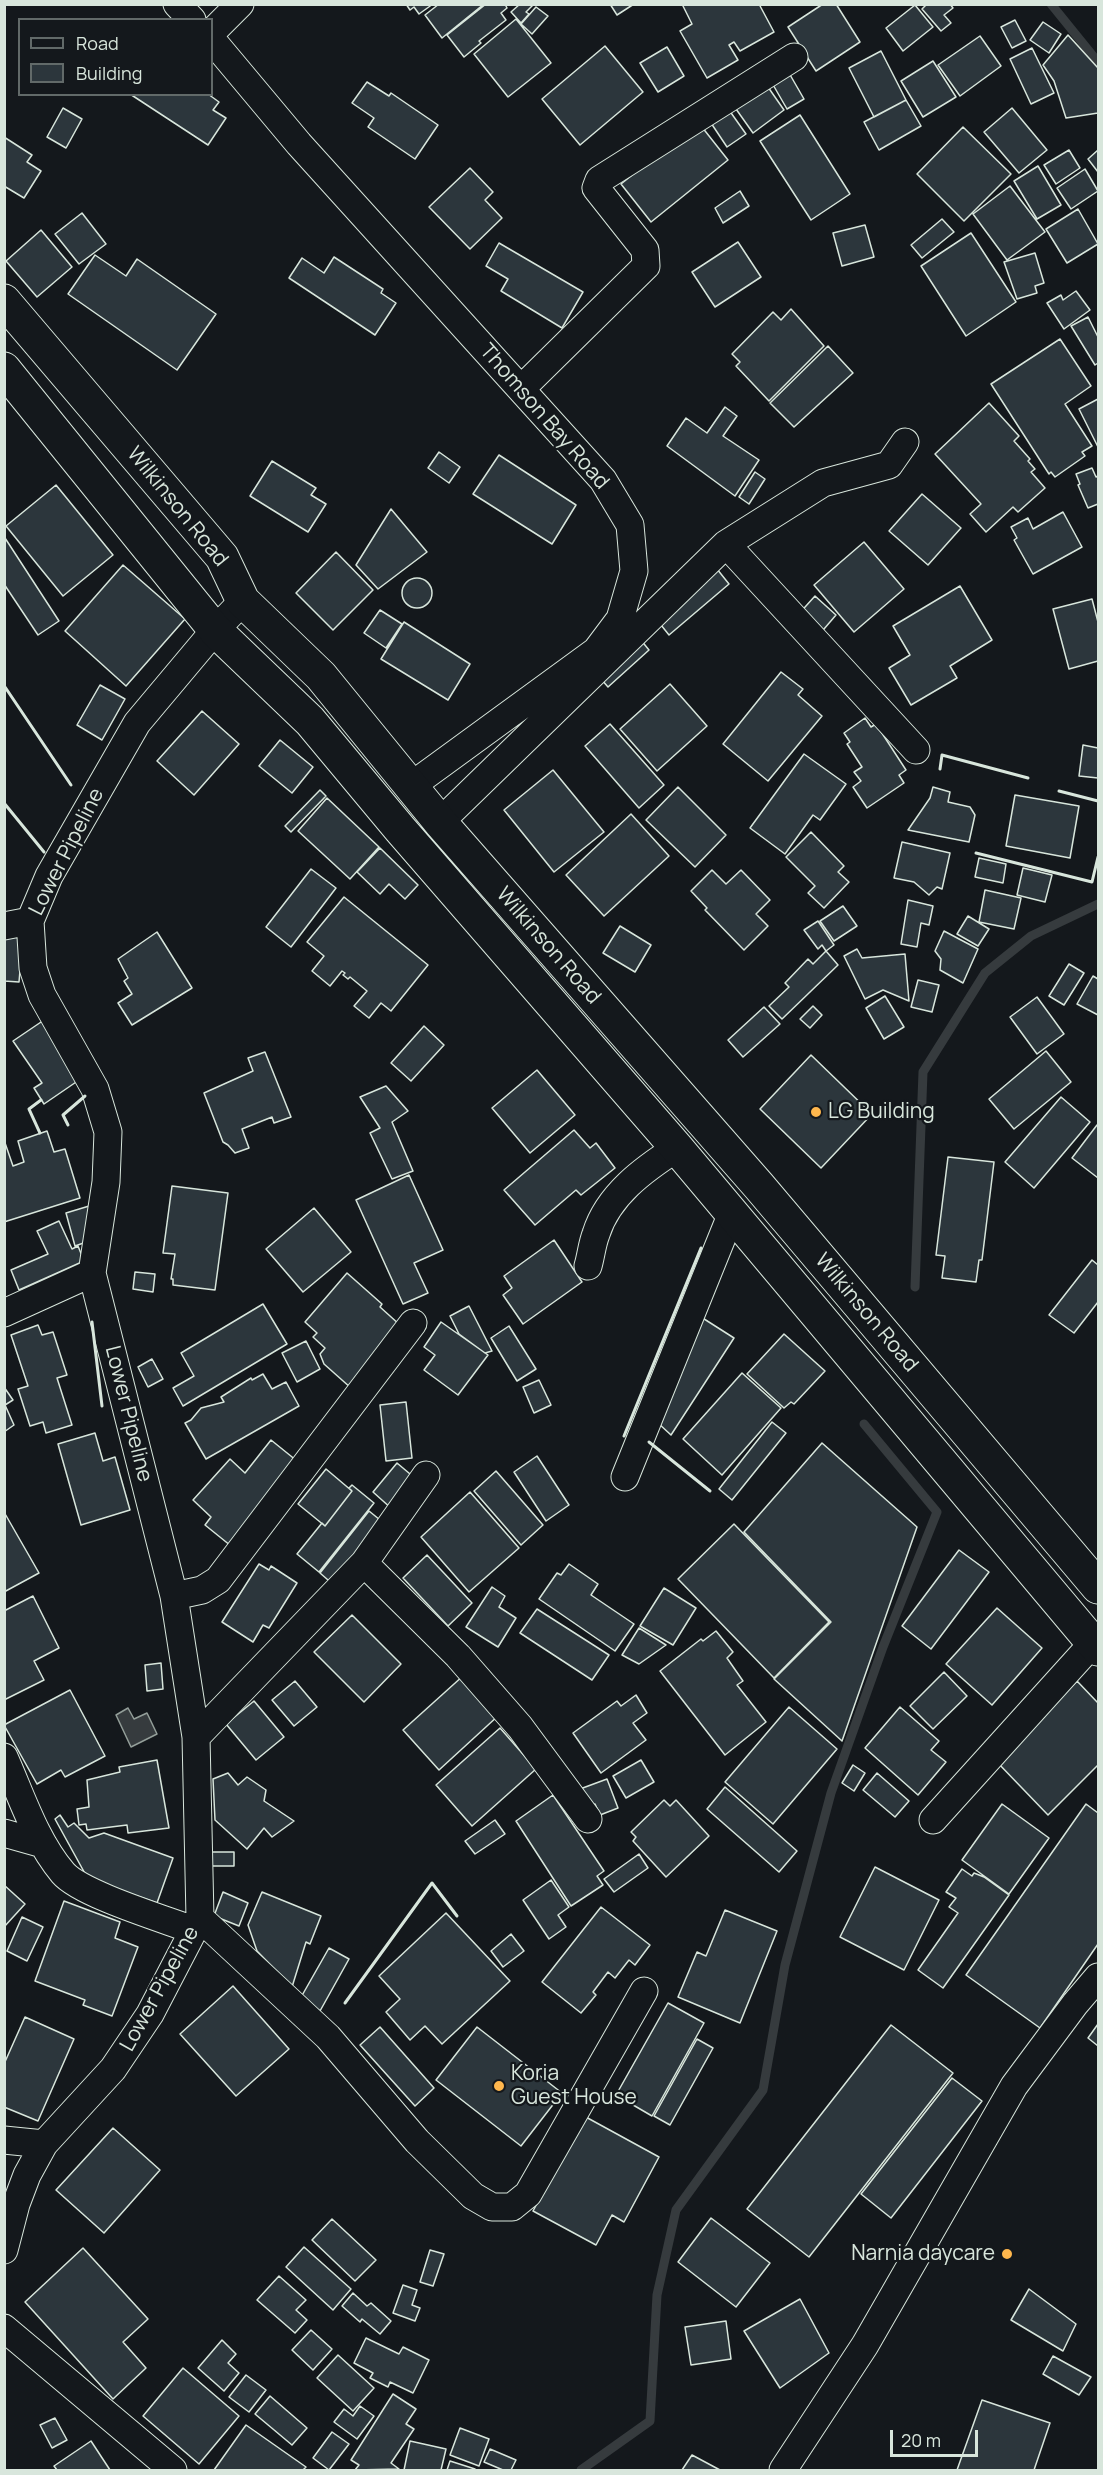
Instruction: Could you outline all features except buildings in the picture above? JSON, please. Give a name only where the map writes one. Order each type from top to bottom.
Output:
[{"type":"main road","name":"Wilkinson Road","points":[[4,301],[222,557],[243,602],[321,676],[440,822],[759,1186],[1098,1587]]},
{"type":"main road","name":"Wilkinson Road","points":[[4,369],[215,630],[310,721],[400,829],[677,1148],[1096,1646]]},
{"type":"street","points":[[177,4],[190,18]]},
{"type":"street","points":[[213,31],[240,4]]},
{"type":"street","name":"Thomson Bay Road","points":[[213,41],[299,144],[603,480],[630,525],[633,571],[620,619],[597,651],[411,786]]},
{"type":"street","points":[[521,389],[646,266],[645,250],[596,188],[599,180],[795,57]]},
{"type":"street","points":[[440,822],[726,544],[823,483],[889,465],[905,442]]},
{"type":"street","points":[[726,544],[916,750]]},
{"type":"street","name":"Lower Pipeline","points":[[4,2250],[16,2204],[27,2175],[44,2144],[113,2069],[150,2014],[197,1924],[196,1737],[174,1596],[92,1273],[105,1182],[108,1132],[95,1089],[42,995],[17,923],[49,876],[137,723],[215,630],[243,602]]},
{"type":"street","points":[[588,1266],[596,1232],[615,1200],[642,1171],[677,1148]]},
{"type":"street","points":[[625,1477],[732,1213]]},
{"type":"street","points":[[4,1313],[92,1273]]},
{"type":"street","points":[[174,1596],[202,1590],[219,1580],[413,1323]]},
{"type":"street","points":[[196,1737],[364,1563],[426,1475]]},
{"type":"street","points":[[364,1563],[458,1656],[520,1728],[588,1820]]},
{"type":"street","points":[[933,1820],[1096,1646]]},
{"type":"street","points":[[4,1756],[43,1844],[64,1874],[86,1889],[197,1924],[328,2037],[417,2141],[473,2196],[492,2207],[512,2207],[528,2194],[644,1991]]},
{"type":"street","points":[[4,1833],[43,1844]]},
{"type":"street","points":[[783,2470],[865,2345],[1014,2086],[1098,1977]]},
{"type":"street","points":[[4,2140],[44,2144]]},
{"type":"street","points":[[4,2328],[173,2470]]},
{"type":"shaded area","points":[[128,1708],[134,1719],[147,1713],[157,1734],[131,1747],[116,1715]]},
{"type":"waterway","points":[[1051,4],[1098,62]]},
{"type":"waterway","points":[[915,1287],[923,1072],[985,973],[1031,936],[1098,904]]},
{"type":"waterway","points":[[581,2470],[650,2421],[657,2295],[676,2210],[763,2090],[785,1965],[831,1793],[883,1647],[937,1512],[864,1424]]},
{"type":"wall","points":[[5,687],[71,785]]},
{"type":"wall","points":[[940,769],[942,755],[1028,778]]},
{"type":"wall","points":[[1059,791],[1098,801]]},
{"type":"wall","points":[[4,803],[44,852]]},
{"type":"wall","points":[[976,853],[1092,882],[1098,857]]},
{"type":"wall","points":[[68,1125],[63,1115],[85,1096]]},
{"type":"wall","points":[[40,1133],[29,1109],[41,1100]]},
{"type":"wall","points":[[624,1436],[701,1248]]},
{"type":"wall","points":[[92,1322],[102,1406]]},
{"type":"wall","points":[[649,1442],[710,1491]]},
{"type":"wall","points":[[345,2003],[432,1883],[457,1916]]},
{"type":"place","name":"LG Building","points":[[816,1112]]},
{"type":"place","name":"Koria Guest House","points":[[499,2086]]},
{"type":"place","name":"Narnia daycare","points":[[1007,2254]]}]
